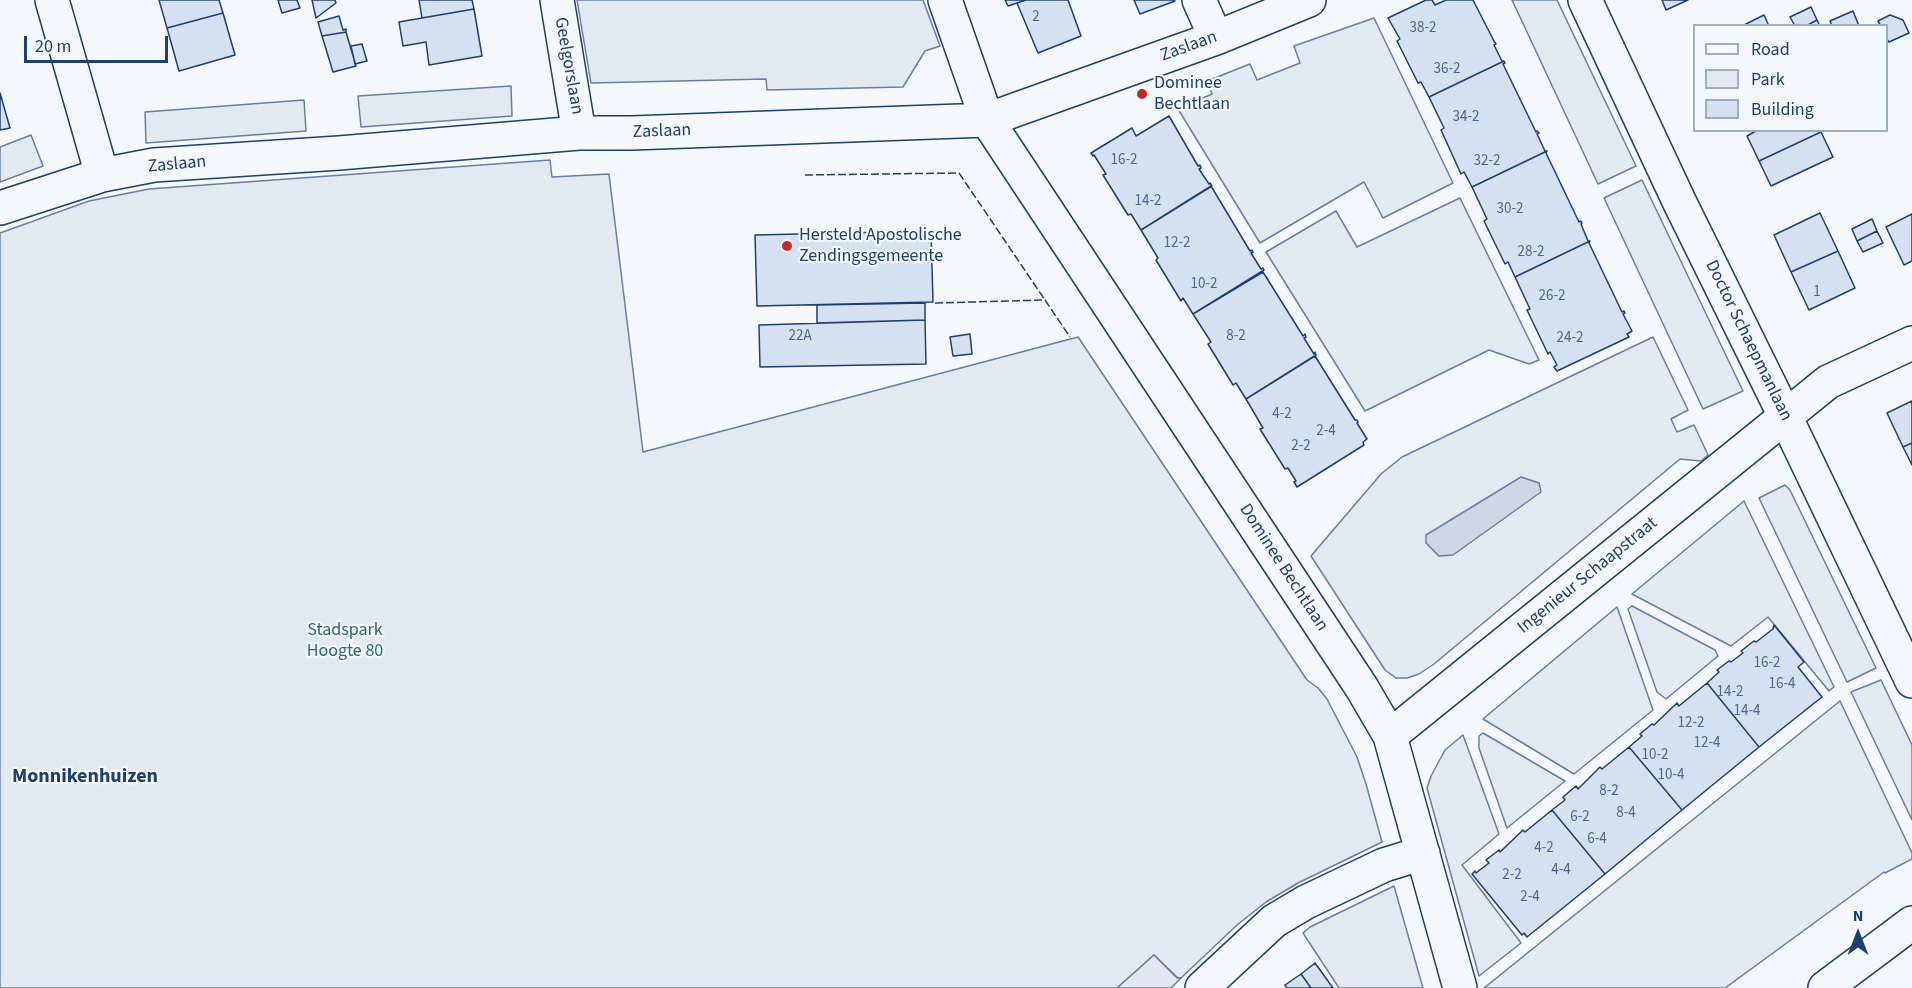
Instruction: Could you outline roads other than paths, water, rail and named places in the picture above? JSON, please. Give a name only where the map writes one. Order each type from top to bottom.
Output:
[{"type":"street","points":[[52,0],[102,175]]},
{"type":"street","name":"Geelgorslaan","points":[[557,0],[579,132]]},
{"type":"street","points":[[945,0],[987,120]]},
{"type":"street","points":[[1199,0],[1216,38]]},
{"type":"street","name":"Zaslaan","points":[[0,208],[102,175],[154,165],[579,132],[632,133],[987,120],[1216,38],[1309,0]]},
{"type":"street","name":"Doctor Schaepmanlaan","points":[[1585,0],[1679,201],[1912,681]]},
{"type":"street","name":"Dominee Bechtlaan","points":[[987,120],[1362,688],[1390,736],[1460,988]]},
{"type":"street","name":"Ingenieur Schaapstraat","points":[[1390,736],[1828,382],[1912,343]]},
{"type":"street","points":[[1202,988],[1274,921],[1306,902],[1384,865],[1423,853]]},
{"type":"street","points":[[1825,988],[1912,923]]},
{"type":"place","name":"Dominee Bechtlaan","points":[[1142,94]]},
{"type":"place","name":"Hersteld Apostolische Zendingsgemeente","points":[[787,246]]},
{"type":"district","name":"Monnikenhuizen","points":[[85,778]]},
{"type":"park label","name":"Stadspark Hoogte 80","points":[[345,641]]}]
